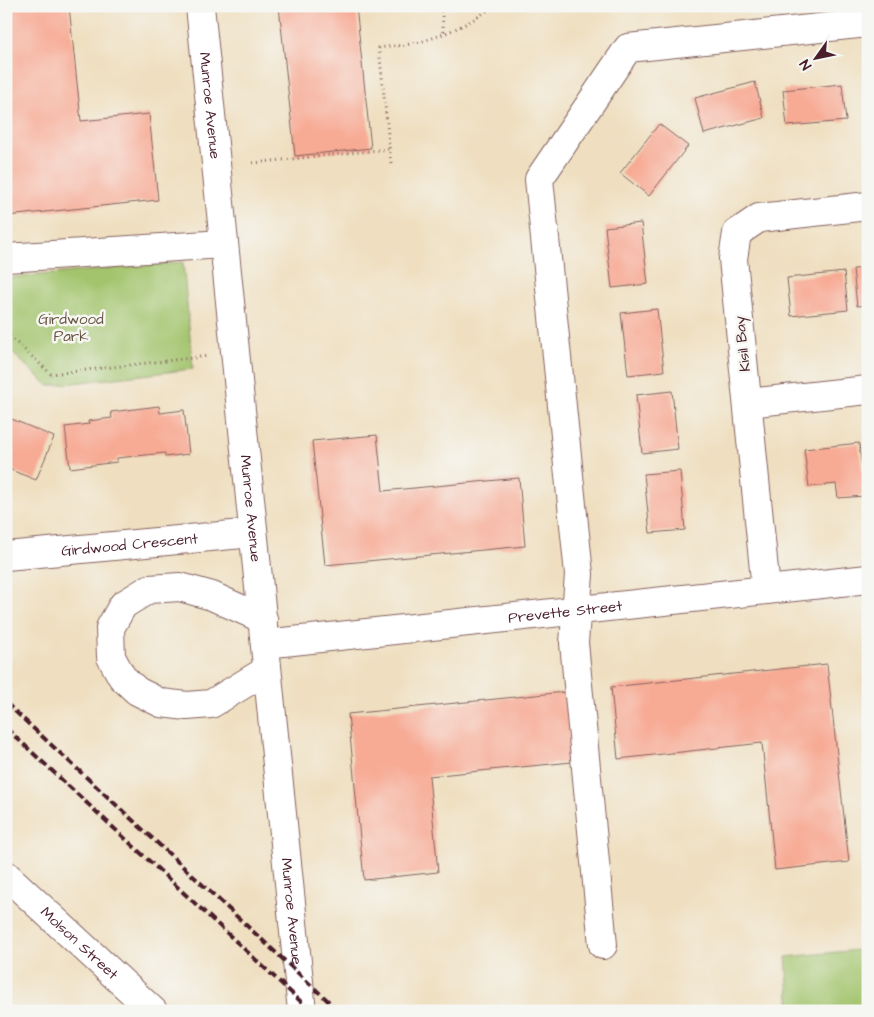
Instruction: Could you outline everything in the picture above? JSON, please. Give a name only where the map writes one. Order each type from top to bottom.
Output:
[{"type":"street","name":"Munroe Avenue","points":[[200,6],[302,1011]]},
{"type":"street","points":[[603,945],[574,643],[579,574],[539,179],[628,48],[868,23]]},
{"type":"street","name":"Kisil Bay","points":[[766,590],[733,259],[737,233],[759,218],[868,206]]},
{"type":"street","points":[[6,258],[223,244]]},
{"type":"street","points":[[748,403],[868,390]]},
{"type":"street","name":"Girdwood Crescent","points":[[6,556],[253,533]]},
{"type":"street","name":"Prevette Street","points":[[265,644],[868,579]]},
{"type":"street","points":[[180,587],[212,596],[265,644],[211,704],[187,706],[161,703],[137,691],[122,677],[112,657],[110,628],[123,605],[149,589],[180,587]]},
{"type":"street","name":"Molson Street","points":[[6,875],[152,1011]]},
{"type":"path","points":[[441,6],[444,33]]},
{"type":"path","points":[[391,163],[379,48],[412,44],[444,33],[486,12],[493,6]]},
{"type":"path","points":[[253,163],[389,149]]},
{"type":"path","points":[[6,333],[51,374],[234,352]]},
{"type":"green space","name":"Girdwood Park","points":[[183,262],[193,369],[48,386],[6,347],[6,278]]},
{"type":"green space","points":[[868,949],[868,1011],[790,1011],[786,957]]},
{"type":"building","points":[[6,6],[69,6],[81,121],[149,114],[158,200],[7,216]]},
{"type":"building","points":[[279,6],[356,6],[371,148],[295,156]]},
{"type":"building","points":[[755,82],[764,118],[704,134],[695,98]]},
{"type":"building","points":[[842,84],[846,121],[787,126],[783,90]]},
{"type":"building","points":[[659,124],[688,146],[649,196],[620,173]]},
{"type":"building","points":[[641,223],[648,284],[612,288],[605,227]]},
{"type":"building","points":[[868,268],[868,305],[857,306],[853,269]]},
{"type":"building","points":[[844,272],[848,310],[791,316],[787,278]]},
{"type":"building","points":[[657,309],[664,371],[628,375],[621,313]]},
{"type":"building","points":[[672,391],[678,449],[642,453],[636,395]]},
{"type":"building","points":[[159,406],[160,413],[184,410],[189,454],[165,457],[165,453],[117,458],[117,462],[70,468],[65,427],[89,424],[88,421],[112,418],[111,412]]},
{"type":"building","points":[[7,417],[54,437],[36,480],[6,468]]},
{"type":"building","points":[[377,435],[383,491],[519,478],[525,546],[325,565],[312,441]]},
{"type":"building","points":[[859,443],[865,496],[838,498],[836,484],[809,487],[804,449]]},
{"type":"building","points":[[680,471],[685,530],[650,533],[644,474]]},
{"type":"building","points":[[827,664],[849,862],[775,870],[762,743],[618,759],[611,687]]},
{"type":"building","points":[[565,692],[572,762],[429,776],[438,872],[364,880],[348,714]]},
{"type":"railway","points":[[6,703],[339,1011]]},
{"type":"railway","points":[[6,728],[311,1011]]}]
